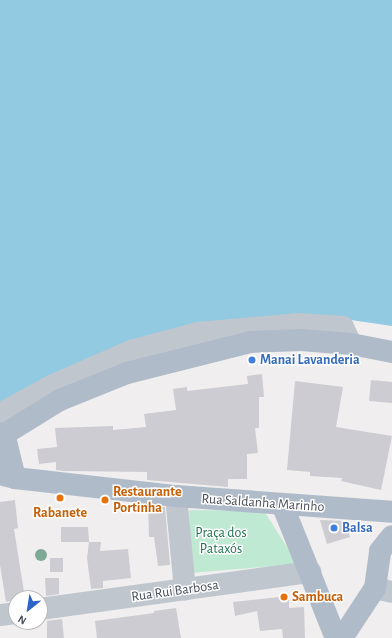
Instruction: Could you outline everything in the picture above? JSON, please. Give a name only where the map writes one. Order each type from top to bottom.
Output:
[{"type":"main road","points":[[8,476],[1,428],[60,400],[127,373],[250,342],[301,340],[350,344],[392,352]]},
{"type":"main road","name":"Rua Saldanha Marinho","points":[[8,476],[176,496],[392,512]]},
{"type":"main road","points":[[282,504],[336,638]]},
{"type":"main road","points":[[342,638],[383,590],[380,550],[392,536]]},
{"type":"street","points":[[176,496],[185,590]]},
{"type":"street","name":"Rua Rui Barbosa","points":[[48,609],[310,572]]},
{"type":"green space","name":"Praça dos Pataxós","points":[[189,510],[264,511],[298,564],[191,573]]},
{"type":"water","points":[[0,0],[392,0],[392,326],[344,319],[0,409]]},
{"type":"building","points":[[262,374],[264,397],[259,397],[259,428],[255,428],[258,453],[247,454],[247,479],[228,479],[228,487],[147,480],[147,472],[64,471],[56,470],[56,462],[39,464],[37,449],[57,447],[55,428],[113,426],[113,430],[146,427],[144,414],[176,410],[173,389],[187,387],[187,391],[248,384],[247,376]]},
{"type":"building","points":[[371,380],[392,382],[392,403],[369,401]]},
{"type":"building","points":[[295,381],[343,387],[336,427],[392,436],[381,490],[341,481],[342,478],[310,476],[310,472],[287,470]]},
{"type":"building","points":[[15,500],[18,528],[14,529],[24,590],[8,590],[8,602],[6,602],[0,565],[0,502]]},
{"type":"building","points":[[148,505],[165,507],[170,565],[158,566],[154,537],[149,537]]},
{"type":"building","points":[[320,520],[345,521],[350,537],[327,544]]},
{"type":"building","points":[[61,527],[88,527],[89,542],[61,542]]},
{"type":"building","points":[[89,542],[101,542],[100,551],[128,549],[131,578],[103,581],[103,588],[91,589],[87,558]]},
{"type":"building","points":[[50,558],[63,558],[63,572],[50,572]]},
{"type":"building","points":[[45,578],[59,578],[59,594],[48,596],[48,590],[46,590]]},
{"type":"building","points":[[289,596],[289,608],[304,607],[305,638],[283,638],[282,629],[260,631],[257,611],[235,616],[233,602]]},
{"type":"building","points":[[176,608],[181,638],[97,638],[95,621],[154,613],[154,611]]},
{"type":"building","points":[[62,619],[64,638],[47,638],[48,621]]},
{"type":"place","name":"Manai Lavanderia","points":[[252,360]]},
{"type":"place","name":"Rabanete","points":[[60,498]]},
{"type":"place","name":"Restaurante Portinha","points":[[105,500]]},
{"type":"place","name":"Balsa","points":[[334,528]]},
{"type":"place","name":"Sambuca","points":[[284,597]]}]
